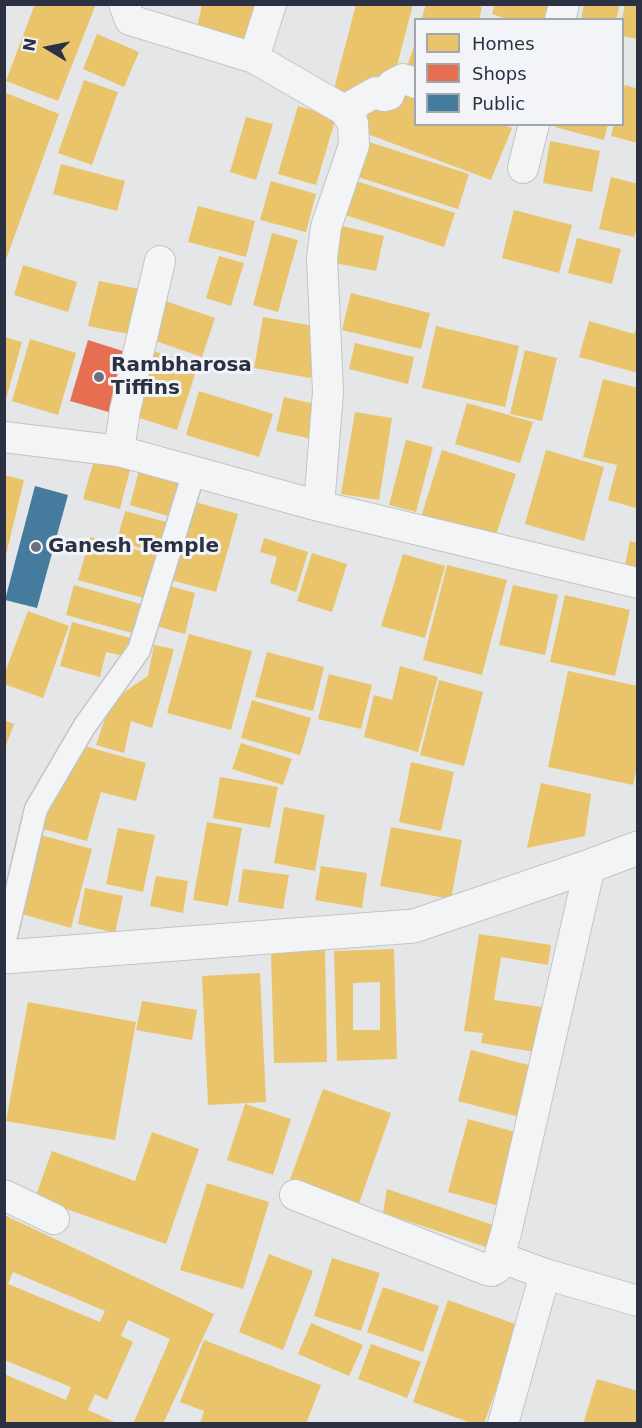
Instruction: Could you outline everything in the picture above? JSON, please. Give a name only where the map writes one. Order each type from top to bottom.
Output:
[{"type":"street","points":[[124,4],[130,20],[254,57],[344,110],[353,123],[354,145],[326,227],[322,258],[328,392],[319,507]]},
{"type":"street","points":[[254,57],[271,4]]},
{"type":"street","points":[[344,110],[376,92],[384,96],[389,95],[392,86],[403,80],[414,83]]},
{"type":"street","points":[[523,168],[534,126]]},
{"type":"street","points":[[119,451],[125,410],[160,261]]},
{"type":"street","points":[[4,437],[119,451],[319,507],[638,583]]},
{"type":"street","points":[[4,944],[36,809],[84,727],[139,650],[194,472]]},
{"type":"street","points":[[4,957],[414,926],[638,848]]},
{"type":"street","points":[[295,1195],[487,1270],[492,1271],[496,1268],[591,866]]},
{"type":"street","points":[[4,1195],[54,1219]]},
{"type":"street","points":[[498,1257],[545,1274],[638,1301]]},
{"type":"street","points":[[503,1424],[545,1274]]},
{"type":"building: Homes","points":[[35,4],[96,4],[58,101],[6,81]]},
{"type":"building: Homes","points":[[202,4],[260,4],[253,40],[197,28]]},
{"type":"building: Homes","points":[[356,4],[413,4],[392,85],[368,79],[363,98],[334,89]]},
{"type":"building: Homes","points":[[426,4],[473,4],[482,7],[479,18],[422,18]]},
{"type":"building: Homes","points":[[495,4],[554,4],[550,18],[503,18],[492,14]]},
{"type":"building: Homes","points":[[584,4],[620,4],[616,18],[581,18]]},
{"type":"building: Homes","points":[[625,4],[638,4],[638,39],[624,36],[622,18]]},
{"type":"building: Homes","points":[[97,34],[139,52],[124,87],[83,69]]},
{"type":"building: Homes","points":[[414,46],[414,75],[405,73]]},
{"type":"building: Homes","points":[[84,80],[118,92],[92,165],[58,153]]},
{"type":"building: Homes","points":[[625,85],[638,89],[638,143],[611,136],[614,126],[624,126]]},
{"type":"building: Homes","points":[[400,90],[414,94],[414,126],[506,126],[512,128],[491,180],[362,132],[372,103]]},
{"type":"building: Homes","points":[[6,93],[59,114],[5,262],[4,97]]},
{"type":"building: Homes","points":[[298,106],[336,117],[316,185],[278,174]]},
{"type":"building: Homes","points":[[246,117],[273,124],[256,180],[230,172]]},
{"type":"building: Homes","points":[[555,126],[608,126],[604,140]]},
{"type":"building: Homes","points":[[366,141],[469,174],[458,209],[355,176]]},
{"type":"building: Homes","points":[[550,141],[600,151],[592,192],[543,183]]},
{"type":"building: Homes","points":[[61,164],[125,181],[117,211],[53,194]]},
{"type":"building: Homes","points":[[611,177],[638,184],[638,223],[634,237],[599,229]]},
{"type":"building: Homes","points":[[350,179],[455,213],[444,247],[339,213]]},
{"type":"building: Homes","points":[[271,181],[316,194],[306,232],[260,220]]},
{"type":"building: Homes","points":[[198,206],[255,221],[246,257],[188,242]]},
{"type":"building: Homes","points":[[514,210],[572,225],[559,273],[502,258]]},
{"type":"building: Homes","points":[[342,226],[384,236],[376,271],[335,263]]},
{"type":"building: Homes","points":[[272,233],[298,240],[278,312],[253,305]]},
{"type":"building: Homes","points":[[577,238],[621,249],[612,284],[568,273]]},
{"type":"building: Homes","points":[[219,256],[244,263],[231,306],[206,298]]},
{"type":"building: Homes","points":[[23,265],[77,282],[68,312],[14,295]]},
{"type":"building: Homes","points":[[99,281],[139,289],[128,334],[88,326]]},
{"type":"building: Homes","points":[[351,293],[430,313],[421,349],[342,330]]},
{"type":"building: Homes","points":[[160,299],[215,318],[202,357],[147,338]]},
{"type":"building: Homes","points":[[263,317],[320,327],[311,378],[254,368]]},
{"type":"building: Homes","points":[[589,321],[634,334],[638,323],[638,373],[579,357]]},
{"type":"building: Homes","points":[[436,326],[519,346],[505,407],[422,388]]},
{"type":"building: Homes","points":[[4,337],[22,342],[6,399],[4,398]]},
{"type":"building: Homes","points":[[30,339],[76,353],[58,415],[12,401]]},
{"type":"building: Homes","points":[[355,343],[414,357],[408,384],[349,369]]},
{"type":"building: Homes","points":[[150,350],[198,365],[177,430],[130,415]]},
{"type":"building: Homes","points":[[525,350],[557,358],[542,421],[510,414]]},
{"type":"building: Homes","points":[[603,379],[638,388],[636,508],[608,500],[617,465],[583,457]]},
{"type":"building: Homes","points":[[199,391],[273,414],[259,457],[186,435]]},
{"type":"building: Homes","points":[[284,397],[320,405],[312,439],[276,431]]},
{"type":"building: Homes","points":[[467,403],[533,422],[520,463],[455,444]]},
{"type":"building: Homes","points":[[355,412],[392,418],[379,500],[341,494]]},
{"type":"building: Homes","points":[[406,440],[433,447],[416,512],[389,505]]},
{"type":"building: Homes","points":[[442,450],[516,474],[494,541],[421,517]]},
{"type":"building: Homes","points":[[546,450],[604,467],[584,541],[525,524]]},
{"type":"building: Homes","points":[[94,460],[130,470],[120,509],[83,499]]},
{"type":"building: Homes","points":[[140,467],[183,479],[172,517],[130,505]]},
{"type":"building: Homes","points":[[4,475],[24,480],[5,559],[4,559]]},
{"type":"building: Homes","points":[[192,501],[238,514],[216,592],[171,580]]},
{"type":"building: Homes","points":[[125,511],[170,523],[161,554],[117,541]]},
{"type":"building: Homes","points":[[90,537],[159,556],[147,599],[78,580]]},
{"type":"building: Homes","points":[[264,538],[308,552],[296,592],[270,583],[277,557],[260,552]]},
{"type":"building: Homes","points":[[630,541],[638,543],[638,568],[625,565]]},
{"type":"building: Homes","points":[[312,553],[347,564],[332,612],[297,601]]},
{"type":"building: Homes","points":[[403,554],[445,566],[425,638],[381,626]]},
{"type":"building: Homes","points":[[447,565],[507,580],[482,675],[423,660]]},
{"type":"building: Homes","points":[[163,584],[195,593],[185,634],[152,625]]},
{"type":"building: Homes","points":[[74,585],[144,605],[136,634],[66,615]]},
{"type":"building: Homes","points":[[513,585],[558,595],[545,655],[499,645]]},
{"type":"building: Homes","points":[[565,595],[630,610],[615,676],[550,662]]},
{"type":"building: Homes","points":[[28,611],[69,626],[43,698],[4,684],[4,675]]},
{"type":"building: Homes","points":[[72,622],[130,638],[124,656],[106,652],[100,677],[60,666]]},
{"type":"building: Homes","points":[[189,634],[252,651],[231,730],[167,713]]},
{"type":"building: Homes","points":[[154,645],[174,649],[152,728],[131,721],[124,753],[96,745],[111,701],[148,676]]},
{"type":"building: Homes","points":[[267,652],[324,667],[313,711],[255,697]]},
{"type":"building: Homes","points":[[400,666],[438,677],[418,752],[364,737],[374,695],[392,700]]},
{"type":"building: Homes","points":[[568,671],[638,686],[638,762],[633,785],[548,767]]},
{"type":"building: Homes","points":[[329,674],[372,685],[361,729],[318,719]]},
{"type":"building: Homes","points":[[439,680],[483,692],[464,766],[420,755]]},
{"type":"building: Homes","points":[[252,700],[311,718],[300,755],[241,738]]},
{"type":"building: Homes","points":[[4,720],[14,724],[5,748],[4,748]]},
{"type":"building: Homes","points":[[241,743],[292,759],[283,785],[232,769]]},
{"type":"building: Homes","points":[[77,744],[146,763],[136,801],[101,792],[87,841],[43,829],[57,781],[66,783]]},
{"type":"building: Homes","points":[[411,762],[454,772],[441,831],[399,822]]},
{"type":"building: Homes","points":[[220,777],[278,787],[270,828],[213,818]]},
{"type":"building: Homes","points":[[541,783],[591,794],[585,836],[527,848]]},
{"type":"building: Homes","points":[[284,807],[325,815],[315,871],[274,863]]},
{"type":"building: Homes","points":[[207,822],[242,828],[228,906],[193,900]]},
{"type":"building: Homes","points":[[391,827],[462,840],[451,899],[380,886]]},
{"type":"building: Homes","points":[[118,828],[155,835],[143,892],[106,884]]},
{"type":"building: Homes","points":[[37,834],[92,849],[71,928],[15,912]]},
{"type":"building: Homes","points":[[321,866],[367,873],[362,908],[315,900]]},
{"type":"building: Homes","points":[[243,869],[289,875],[283,909],[238,902]]},
{"type":"building: Homes","points":[[156,876],[188,881],[183,913],[150,906]]},
{"type":"building: Homes","points":[[85,888],[123,896],[115,933],[78,924]]},
{"type":"building: Homes","points":[[479,934],[551,945],[548,965],[501,957],[494,1000],[542,1007],[535,1052],[481,1043],[483,1033],[464,1031]]},
{"type":"building: Homes","points":[[394,949],[397,1059],[337,1061],[334,951]],"holes":[[[380,982],[380,1030],[353,1030],[353,983]]]},
{"type":"building: Homes","points":[[325,950],[327,1062],[274,1063],[271,951]]},
{"type":"building: Homes","points":[[260,973],[266,1102],[208,1105],[202,976]]},
{"type":"building: Homes","points":[[142,1001],[197,1010],[192,1040],[136,1030]]},
{"type":"building: Homes","points":[[28,1002],[136,1022],[115,1140],[6,1121]]},
{"type":"building: Homes","points":[[471,1050],[536,1067],[523,1118],[458,1101]]},
{"type":"building: Homes","points":[[323,1089],[391,1113],[357,1209],[288,1185]]},
{"type":"building: Homes","points":[[245,1104],[291,1119],[273,1175],[227,1160]]},
{"type":"building: Homes","points":[[468,1119],[515,1132],[496,1205],[448,1192]]},
{"type":"building: Homes","points":[[152,1132],[199,1149],[166,1244],[35,1198],[52,1151],[135,1181]]},
{"type":"building: Homes","points":[[207,1183],[269,1202],[243,1289],[180,1270]]},
{"type":"building: Homes","points":[[387,1189],[493,1225],[486,1247],[383,1213]]},
{"type":"building: Homes","points":[[4,1215],[214,1314],[163,1424],[133,1424],[170,1339],[128,1320],[121,1336],[133,1342],[107,1400],[95,1394],[88,1410],[119,1424],[4,1424],[4,1374],[66,1400],[71,1387],[4,1360]],"holes":[[[13,1272],[105,1311],[100,1322],[8,1284]]]},
{"type":"building: Homes","points":[[269,1254],[313,1271],[283,1350],[239,1332]]},
{"type":"building: Homes","points":[[332,1258],[380,1273],[361,1331],[314,1316]]},
{"type":"building: Homes","points":[[383,1287],[439,1306],[423,1352],[367,1332]]},
{"type":"building: Homes","points":[[448,1300],[518,1325],[484,1424],[474,1424],[413,1402]]},
{"type":"building: Homes","points":[[311,1323],[363,1345],[349,1376],[298,1354]]},
{"type":"building: Homes","points":[[204,1340],[321,1385],[306,1424],[200,1424],[204,1411],[180,1402]]},
{"type":"building: Homes","points":[[371,1344],[421,1362],[407,1398],[358,1379]]},
{"type":"building: Homes","points":[[597,1379],[638,1391],[638,1424],[583,1424]]},
{"type":"building: Shops","name":"Rambharosa Tiffins","points":[[88,340],[129,353],[112,413],[70,401]]},
{"type":"building: Public","name":"Ganesh Temple","points":[[35,486],[68,495],[37,608],[5,600]]},
{"type":"place","name":"Rambharosa Tiffins","points":[[99,377]]},
{"type":"place","name":"Ganesh Temple","points":[[36,547]]}]
